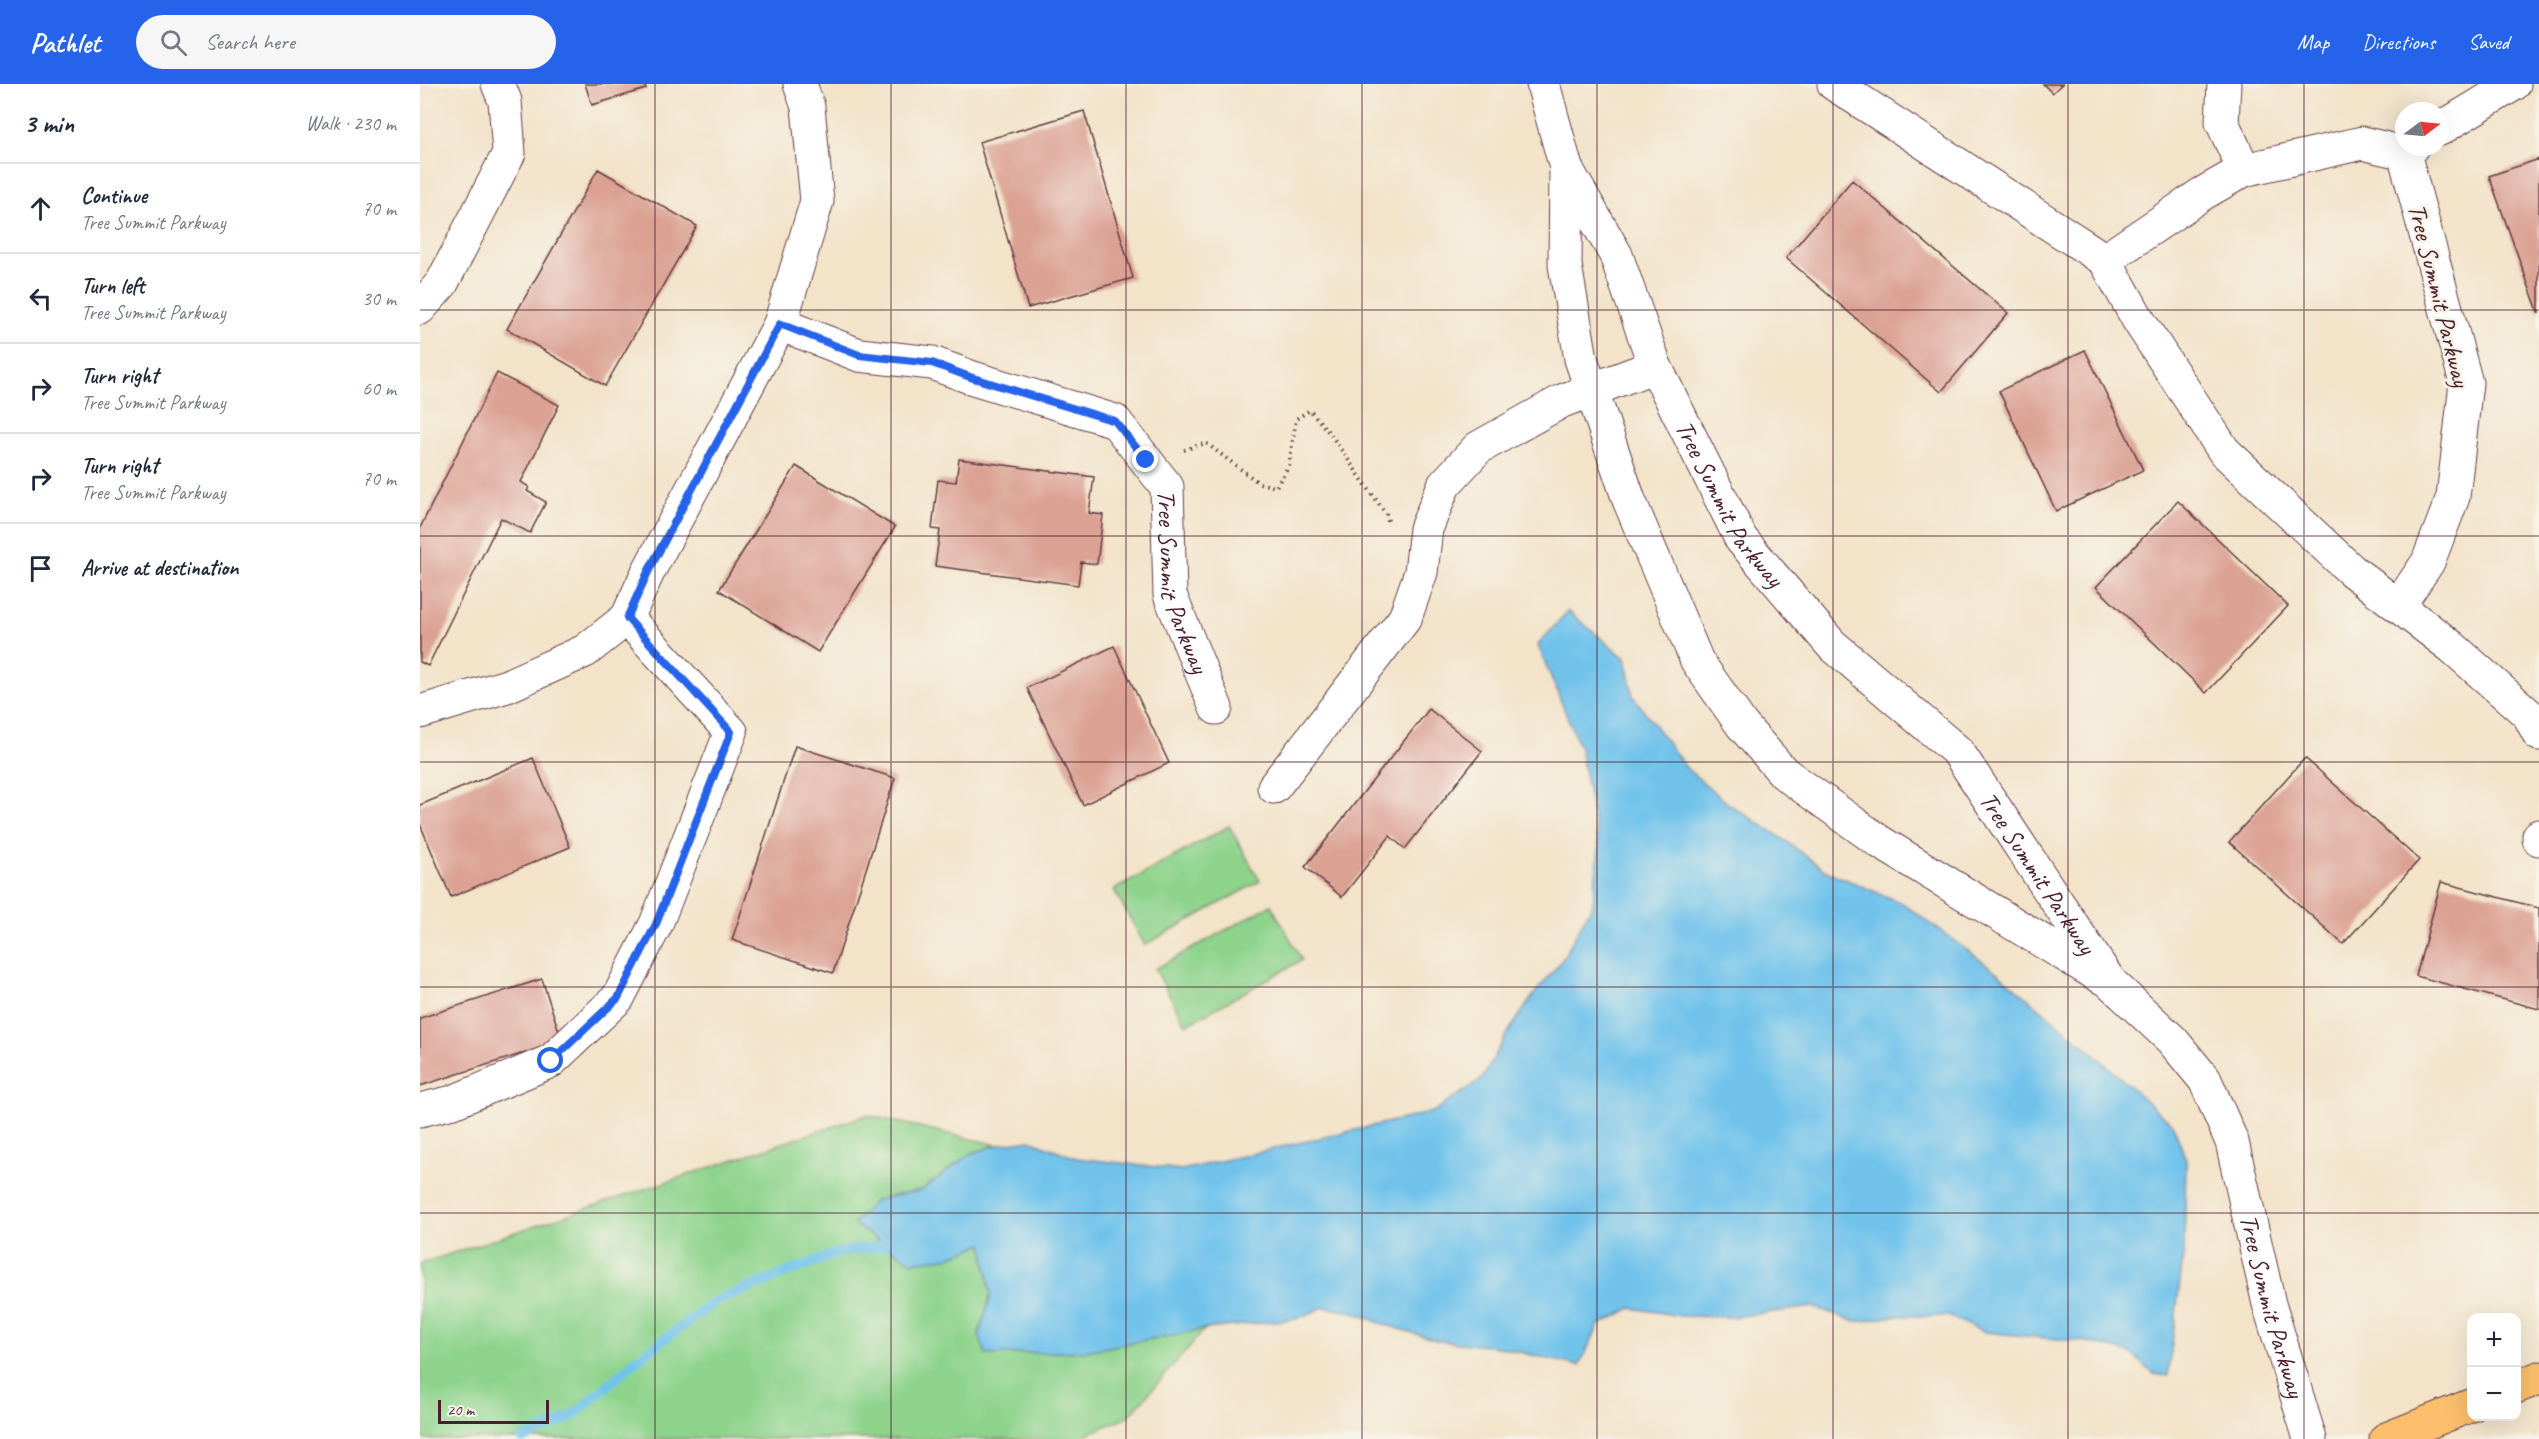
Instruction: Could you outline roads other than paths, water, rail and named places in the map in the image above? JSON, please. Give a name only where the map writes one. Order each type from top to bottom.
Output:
[{"type":"highway","points":[[2521,1385],[2539,1378]]},
{"type":"highway","points":[[2386,1439],[2467,1407]]},
{"type":"street","points":[[420,308],[442,283],[509,153],[505,101],[498,84]]},
{"type":"street","points":[[420,712],[527,678],[585,651],[627,618],[648,572],[780,324],[817,201],[808,107],[800,84]]},
{"type":"street","name":"Tree Summit Parkway","points":[[1543,84],[1566,168],[1616,255],[1655,366],[1741,539],[1831,644],[1958,752],[2110,982],[2172,1040],[2205,1080],[2232,1142],[2269,1304],[2310,1439]]},
{"type":"street","points":[[1834,84],[2105,260],[2139,321],[2224,451],[2351,570],[2452,647],[2529,714],[2539,734]]},
{"type":"street","points":[[2224,84],[2222,122],[2244,170]]},
{"type":"street","points":[[2449,124],[2514,84]]},
{"type":"street","name":"Tree Summit Parkway","points":[[2105,260],[2202,194],[2244,170],[2362,143],[2395,148]]},
{"type":"street","name":"Tree Summit Parkway","points":[[2399,605],[2428,562],[2453,496],[2466,383],[2409,156]]},
{"type":"street","points":[[1566,168],[1565,265],[1581,359],[1629,500],[1697,661],[1742,725],[1784,773],[1880,842],[2110,982]]},
{"type":"street","name":"Tree Summit Parkway","points":[[780,324],[859,355],[932,363],[970,377],[1115,421],[1167,487],[1170,595],[1216,708]]},
{"type":"street","points":[[1274,788],[1405,618],[1421,572],[1426,529],[1444,485],[1478,448],[1562,401],[1655,366]]},
{"type":"street","points":[[420,1110],[453,1102],[551,1061],[618,998],[656,924],[731,732],[627,618]]},
{"type":"water","points":[[1568,611],[1625,658],[1633,696],[1687,769],[1730,805],[1779,836],[1826,871],[1902,903],[1989,966],[2086,1047],[2173,1125],[2186,1160],[2184,1249],[2168,1376],[2154,1374],[2131,1353],[2088,1342],[1984,1332],[1948,1316],[1895,1316],[1856,1322],[1814,1307],[1732,1317],[1681,1316],[1632,1308],[1599,1325],[1579,1366],[1498,1347],[1439,1341],[1380,1323],[1354,1312],[1324,1307],[1296,1319],[1205,1329],[1086,1351],[986,1355],[979,1334],[991,1295],[983,1244],[946,1258],[912,1262],[853,1224],[876,1200],[922,1190],[970,1154],[997,1145],[1030,1140],[1076,1158],[1182,1170],[1433,1112],[1482,1079],[1507,1034],[1535,993],[1560,963],[1593,904],[1599,846],[1580,748],[1538,645]]},
{"type":"waterway","points":[[522,1439],[573,1416],[640,1357],[716,1301],[837,1253],[886,1245]]}]
